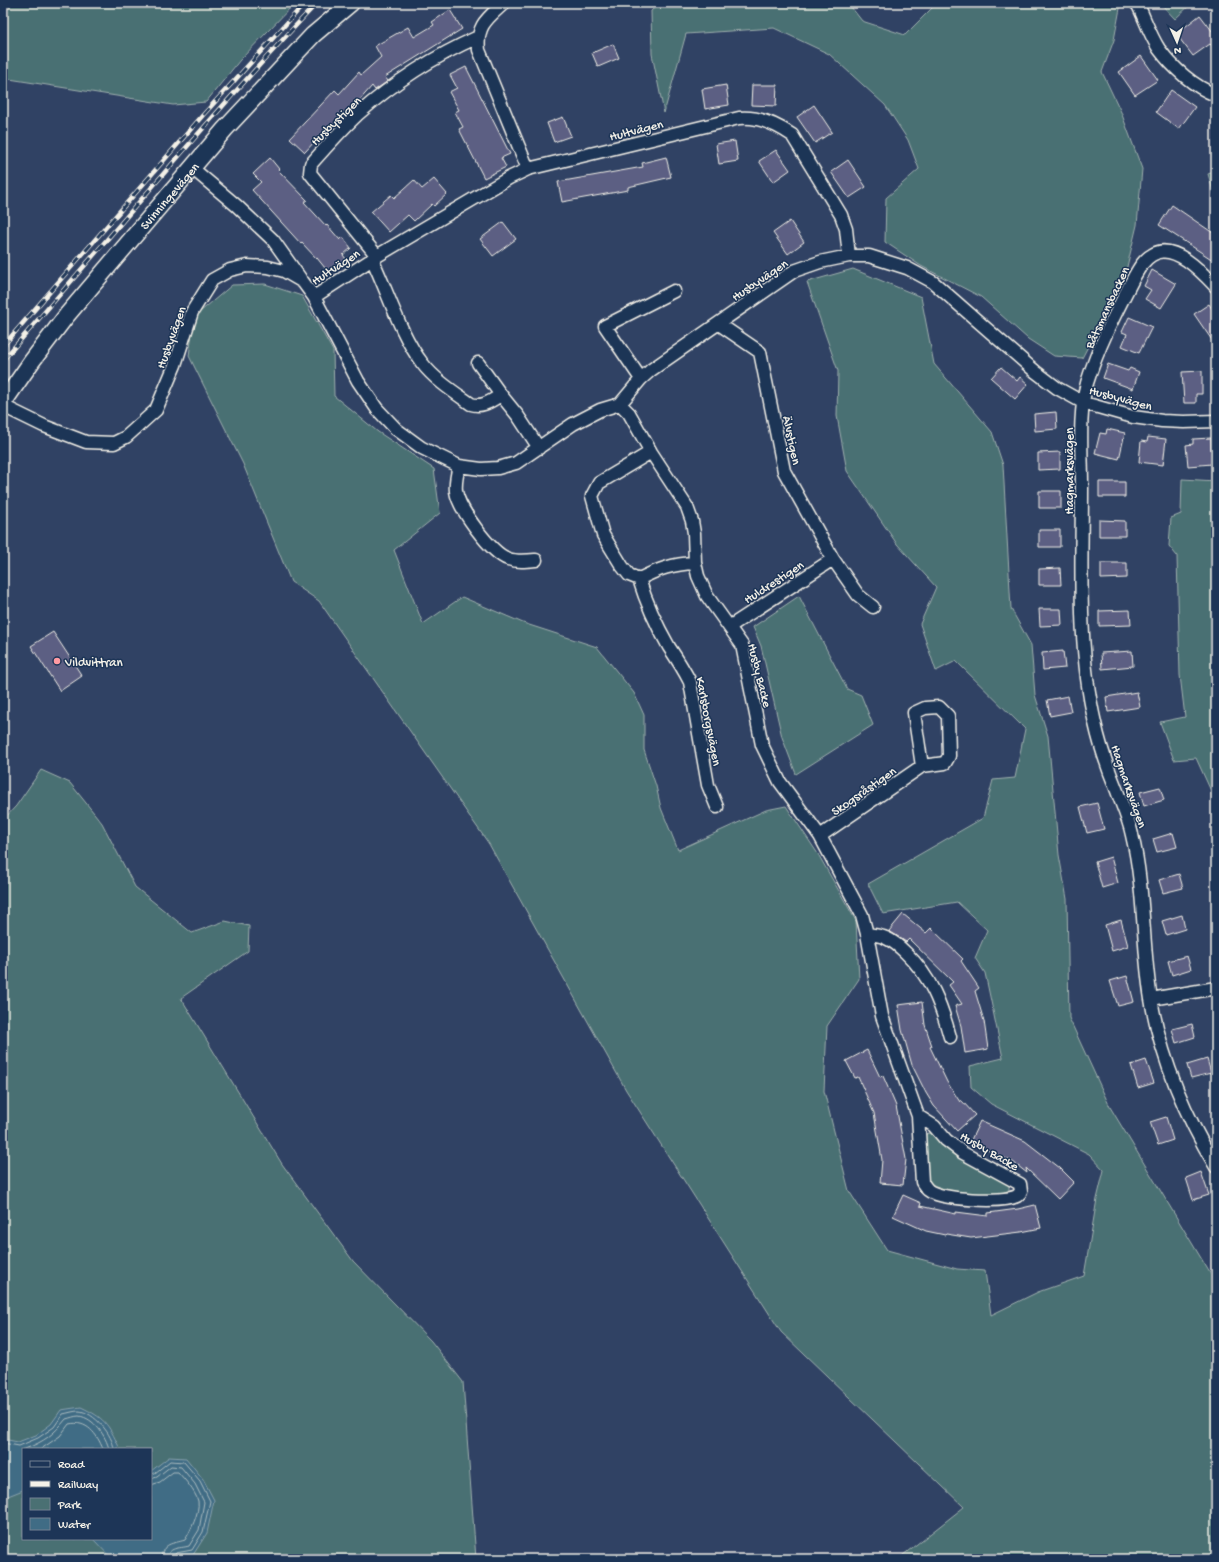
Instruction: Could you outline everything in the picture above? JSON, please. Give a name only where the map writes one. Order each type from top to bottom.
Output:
[{"type":"main road","name":"Svinningevägen","points":[[3,402],[67,315],[225,128],[313,35],[351,3]]},
{"type":"street","points":[[504,3],[487,19],[478,37],[479,50],[528,169]]},
{"type":"street","points":[[1136,3],[1158,48],[1178,70],[1194,84],[1216,96]]},
{"type":"street","name":"Husbystigen","points":[[374,258],[310,173],[311,164],[357,115],[397,84],[455,47],[478,37]]},
{"type":"street","name":"Hultvägen","points":[[314,296],[374,258],[509,178],[528,169],[739,118],[750,117],[758,118],[781,128],[792,135],[841,215],[846,229],[849,256]]},
{"type":"street","points":[[192,168],[237,206],[272,240],[302,282]]},
{"type":"street","name":"Båtsmansbacken","points":[[1084,403],[1087,383],[1104,339],[1135,276],[1142,264],[1151,255],[1166,251],[1175,253],[1187,260],[1216,287]]},
{"type":"street","name":"Husbyvägen","points":[[3,406],[44,426],[86,442],[114,443],[126,437],[156,410],[176,365],[192,312],[212,280],[230,270],[247,266],[268,267],[284,271],[302,282],[314,296],[358,382],[377,409],[396,429],[422,448],[459,466],[481,469],[498,468],[516,463],[573,424],[600,410],[620,404],[641,379],[794,271],[820,262],[849,256],[869,256],[907,268],[933,282],[1036,372],[1057,388],[1084,403],[1133,417],[1162,421],[1216,421]]},
{"type":"street","name":"Hultvägen","points":[[374,258],[411,348],[423,364],[438,380],[476,406],[483,405],[501,395]]},
{"type":"street","points":[[641,379],[605,326],[674,291]]},
{"type":"street","name":"Älvstigen","points":[[719,324],[760,352],[784,471],[833,559],[858,595],[873,607]]},
{"type":"street","points":[[478,362],[518,416],[539,448]]},
{"type":"street","name":"Hagmarksvägen","points":[[1084,403],[1082,437],[1083,623],[1088,682],[1094,723],[1106,763],[1132,833],[1137,860],[1151,999],[1160,1042],[1174,1084],[1199,1138],[1216,1166]]},
{"type":"street","name":"Husby Backe","points":[[620,404],[628,413],[651,452],[687,507],[694,533],[695,563],[698,576],[707,596],[742,645],[762,745],[780,782],[820,836],[862,915],[867,934],[882,1016],[918,1116],[922,1182],[928,1190],[938,1195],[959,1199],[980,1200],[1005,1198],[1016,1196],[1021,1192],[1020,1184],[963,1153],[946,1140],[934,1126],[918,1116]]},
{"type":"street","points":[[651,452],[599,483],[592,496],[603,535],[629,575],[639,579],[663,568],[695,563]]},
{"type":"street","points":[[459,466],[456,487],[460,503],[481,535],[494,550],[506,558],[518,561],[536,560]]},
{"type":"street","name":"Huldrestigen","points":[[729,627],[833,559]]},
{"type":"street","name":"Karlsborgsvägen","points":[[639,579],[644,595],[656,621],[669,647],[690,682],[708,785],[717,806]]},
{"type":"street","name":"Skogsråstigen","points":[[820,836],[922,766],[945,763],[949,756],[948,716],[939,707],[925,708],[914,713],[922,766]]},
{"type":"street","points":[[867,934],[887,938],[899,946],[916,963],[930,983],[942,1009],[950,1037]]},
{"type":"street","points":[[1151,999],[1216,988]]},
{"type":"green space","points":[[3,3],[295,3],[240,60],[206,102],[173,105],[3,78]]},
{"type":"green space","points":[[660,3],[848,3],[862,21],[905,35],[934,6],[933,3],[1121,3],[1114,40],[1102,72],[1121,112],[1142,169],[1137,225],[1125,275],[1082,358],[1054,356],[1028,339],[981,297],[921,266],[885,242],[886,198],[919,169],[908,140],[885,105],[829,54],[774,28],[686,34],[664,113],[652,54],[651,11]]},
{"type":"green space","points":[[1160,3],[1192,3],[1175,19]]},
{"type":"green space","points":[[1216,171],[1216,201],[1208,174]]},
{"type":"green space","points":[[853,269],[921,297],[934,364],[992,432],[1003,465],[1011,609],[1031,645],[1035,695],[1048,736],[1059,855],[1067,899],[1069,1018],[1110,1107],[1216,1283],[1216,1559],[898,1559],[964,1507],[781,1332],[626,1090],[489,844],[319,601],[291,582],[243,464],[189,356],[194,317],[232,285],[265,284],[302,296],[333,351],[334,396],[378,432],[434,469],[440,513],[394,550],[423,624],[462,597],[523,623],[597,647],[634,693],[644,715],[644,750],[656,786],[661,808],[678,850],[766,810],[786,806],[818,854],[856,921],[859,979],[827,1026],[824,1091],[849,1191],[887,1250],[957,1269],[985,1271],[991,1315],[1038,1292],[1084,1276],[1097,1199],[1104,1170],[1089,1154],[991,1104],[971,1087],[970,1066],[1003,1058],[985,973],[975,958],[987,930],[957,902],[883,914],[868,884],[983,818],[993,780],[1015,778],[1025,729],[956,661],[936,671],[920,624],[936,587],[897,544],[847,471],[837,416],[838,371],[807,282]]},
{"type":"green space","points":[[1182,479],[1216,481],[1216,811],[1211,791],[1196,758],[1174,760],[1160,722],[1185,717],[1180,675],[1177,556],[1169,546],[1171,518],[1181,514]]},
{"type":"green space","points":[[799,596],[847,689],[861,695],[873,725],[796,774],[782,737],[761,646],[753,627]]},
{"type":"green space","points":[[41,770],[70,783],[102,823],[135,887],[192,933],[225,921],[249,926],[248,951],[181,998],[282,1164],[353,1261],[431,1341],[463,1382],[476,1559],[3,1559],[3,820],[16,806]]},
{"type":"green space","points":[[926,1134],[935,1134],[1009,1185],[1009,1190],[1002,1193],[992,1194],[968,1193],[943,1189],[928,1181],[925,1138]]},
{"type":"water","points":[[81,1407],[100,1418],[112,1432],[119,1447],[22,1448],[22,1490],[3,1498],[3,1439],[18,1442],[36,1435],[51,1424],[61,1410]]},
{"type":"water","points":[[169,1457],[186,1458],[203,1479],[214,1500],[207,1533],[193,1555],[165,1559],[112,1559],[94,1540],[152,1540],[152,1470]]},
{"type":"building","points":[[450,10],[462,29],[385,77],[388,81],[375,90],[372,86],[351,110],[349,108],[330,129],[328,127],[305,152],[290,138],[335,90],[339,94],[359,72],[361,75],[381,57],[375,46],[408,27],[414,37],[434,25],[432,22]]},
{"type":"building","points":[[1200,15],[1216,36],[1216,50],[1210,44],[1193,56],[1176,34]]},
{"type":"building","points":[[613,44],[619,58],[598,67],[592,53]]},
{"type":"building","points":[[1141,56],[1158,80],[1135,95],[1119,72]]},
{"type":"building","points":[[466,67],[510,154],[501,158],[506,167],[484,178],[459,129],[463,127],[455,112],[459,110],[449,92],[457,88],[450,75]]},
{"type":"building","points":[[726,85],[729,105],[705,109],[702,89]]},
{"type":"building","points":[[752,85],[777,85],[776,106],[751,105]]},
{"type":"building","points":[[1171,90],[1195,107],[1179,129],[1156,112]]},
{"type":"building","points":[[814,105],[832,132],[815,143],[797,117]]},
{"type":"building","points":[[563,117],[571,136],[554,142],[547,123]]},
{"type":"building","points":[[735,141],[738,161],[719,164],[716,144]]},
{"type":"building","points":[[776,150],[790,170],[773,182],[759,161]]},
{"type":"building","points":[[666,157],[671,177],[628,187],[628,190],[562,202],[558,182],[643,167],[642,163]]},
{"type":"building","points":[[270,158],[279,169],[278,170],[307,200],[304,202],[340,240],[343,237],[351,248],[343,255],[346,259],[329,273],[317,258],[302,243],[301,244],[252,190],[261,182],[253,174]]},
{"type":"building","points":[[848,160],[866,187],[849,198],[831,172]]},
{"type":"building","points":[[434,179],[447,194],[434,206],[432,204],[414,221],[408,215],[389,232],[371,212],[391,195],[394,198],[414,180],[422,189]]},
{"type":"building","points":[[1172,205],[1216,235],[1216,262],[1159,225]]},
{"type":"building","points":[[790,221],[804,242],[788,254],[773,233]]},
{"type":"building","points":[[503,222],[516,239],[493,256],[480,239]]},
{"type":"building","points":[[1152,270],[1176,284],[1161,308],[1145,299],[1151,290],[1144,286]]},
{"type":"building","points":[[1209,304],[1216,315],[1216,346],[1194,314]]},
{"type":"building","points":[[1129,317],[1152,327],[1139,353],[1122,346],[1127,334],[1122,332]]},
{"type":"building","points":[[1108,364],[1128,371],[1130,368],[1139,372],[1133,389],[1103,378]]},
{"type":"building","points":[[1001,367],[1017,381],[1020,377],[1028,384],[1015,399],[991,378]]},
{"type":"building","points":[[1202,371],[1202,394],[1196,394],[1196,403],[1184,403],[1182,372]]},
{"type":"building","points":[[1056,412],[1057,429],[1035,431],[1034,414]]},
{"type":"building","points":[[1107,429],[1125,433],[1119,459],[1095,453],[1100,433],[1106,434]]},
{"type":"building","points":[[1148,437],[1166,439],[1163,465],[1139,462],[1141,441],[1147,442]]},
{"type":"building","points":[[1211,438],[1212,464],[1188,466],[1186,445],[1193,444],[1193,439]]},
{"type":"building","points":[[1060,452],[1060,469],[1038,470],[1038,453]]},
{"type":"building","points":[[1099,482],[1125,482],[1125,497],[1099,497]]},
{"type":"building","points":[[1039,491],[1061,491],[1061,508],[1039,508]]},
{"type":"building","points":[[1099,520],[1125,521],[1125,536],[1099,536]]},
{"type":"building","points":[[1039,530],[1060,530],[1060,547],[1039,547]]},
{"type":"building","points":[[1101,563],[1127,563],[1127,578],[1101,579]]},
{"type":"building","points":[[1060,568],[1061,585],[1039,585],[1039,569]]},
{"type":"building","points":[[1039,609],[1061,609],[1062,625],[1040,626]]},
{"type":"building","points":[[1130,610],[1131,625],[1099,626],[1099,611]]},
{"type":"building","name":"Vildvittran","points":[[53,632],[82,676],[60,691],[31,646]]},
{"type":"building","points":[[1063,651],[1065,668],[1043,670],[1042,653]]},
{"type":"building","points":[[1132,651],[1133,666],[1102,669],[1101,653]]},
{"type":"building","points":[[1137,692],[1140,707],[1108,712],[1106,697]]},
{"type":"building","points":[[1068,696],[1071,712],[1050,716],[1047,700]]},
{"type":"building","points":[[1160,787],[1164,800],[1144,806],[1140,792]]},
{"type":"building","points":[[1097,803],[1104,829],[1087,833],[1080,807]]},
{"type":"building","points":[[1173,833],[1177,847],[1157,852],[1153,839]]},
{"type":"building","points":[[1111,857],[1118,883],[1102,888],[1095,862]]},
{"type":"building","points":[[1179,874],[1183,888],[1163,893],[1159,880]]},
{"type":"building","points":[[903,914],[926,933],[931,928],[963,959],[961,961],[979,988],[975,991],[984,1021],[988,1049],[965,1053],[961,1026],[955,1006],[962,1004],[949,985],[953,982],[909,939],[906,942],[889,931]]},
{"type":"building","points":[[1182,915],[1185,929],[1166,935],[1162,921]]},
{"type":"building","points":[[1121,920],[1128,946],[1112,951],[1105,925]]},
{"type":"building","points":[[1187,956],[1191,969],[1172,975],[1168,961]]},
{"type":"building","points":[[1127,976],[1134,1002],[1118,1006],[1110,981]]},
{"type":"building","points":[[922,1002],[925,1025],[932,1046],[930,1047],[947,1082],[960,1102],[961,1100],[975,1115],[957,1131],[934,1106],[926,1093],[912,1065],[902,1030],[898,1005]]},
{"type":"building","points":[[1192,1024],[1195,1037],[1176,1043],[1172,1029]]},
{"type":"building","points":[[867,1050],[880,1077],[883,1076],[896,1106],[906,1159],[903,1185],[880,1183],[882,1160],[874,1113],[858,1077],[855,1078],[846,1061]]},
{"type":"building","points":[[1207,1059],[1211,1073],[1191,1078],[1187,1065]]},
{"type":"building","points":[[1146,1060],[1154,1083],[1138,1088],[1131,1065]]},
{"type":"building","points":[[1166,1117],[1173,1140],[1158,1145],[1150,1122]]},
{"type":"building","points":[[980,1121],[1025,1141],[1060,1168],[1074,1182],[1058,1199],[1026,1168],[1027,1173],[1013,1162],[970,1142]]},
{"type":"building","points":[[1201,1172],[1209,1195],[1193,1200],[1186,1178]]},
{"type":"building","points":[[903,1195],[921,1203],[920,1206],[956,1214],[956,1212],[988,1216],[988,1213],[1035,1205],[1041,1228],[971,1238],[926,1231],[893,1216]]},
{"type":"railway","points":[[3,346],[203,115],[305,3]]},
{"type":"railway","points":[[3,360],[197,135],[276,46],[317,3]]},
{"type":"place","name":"Vildvittran","points":[[57,661]]}]
